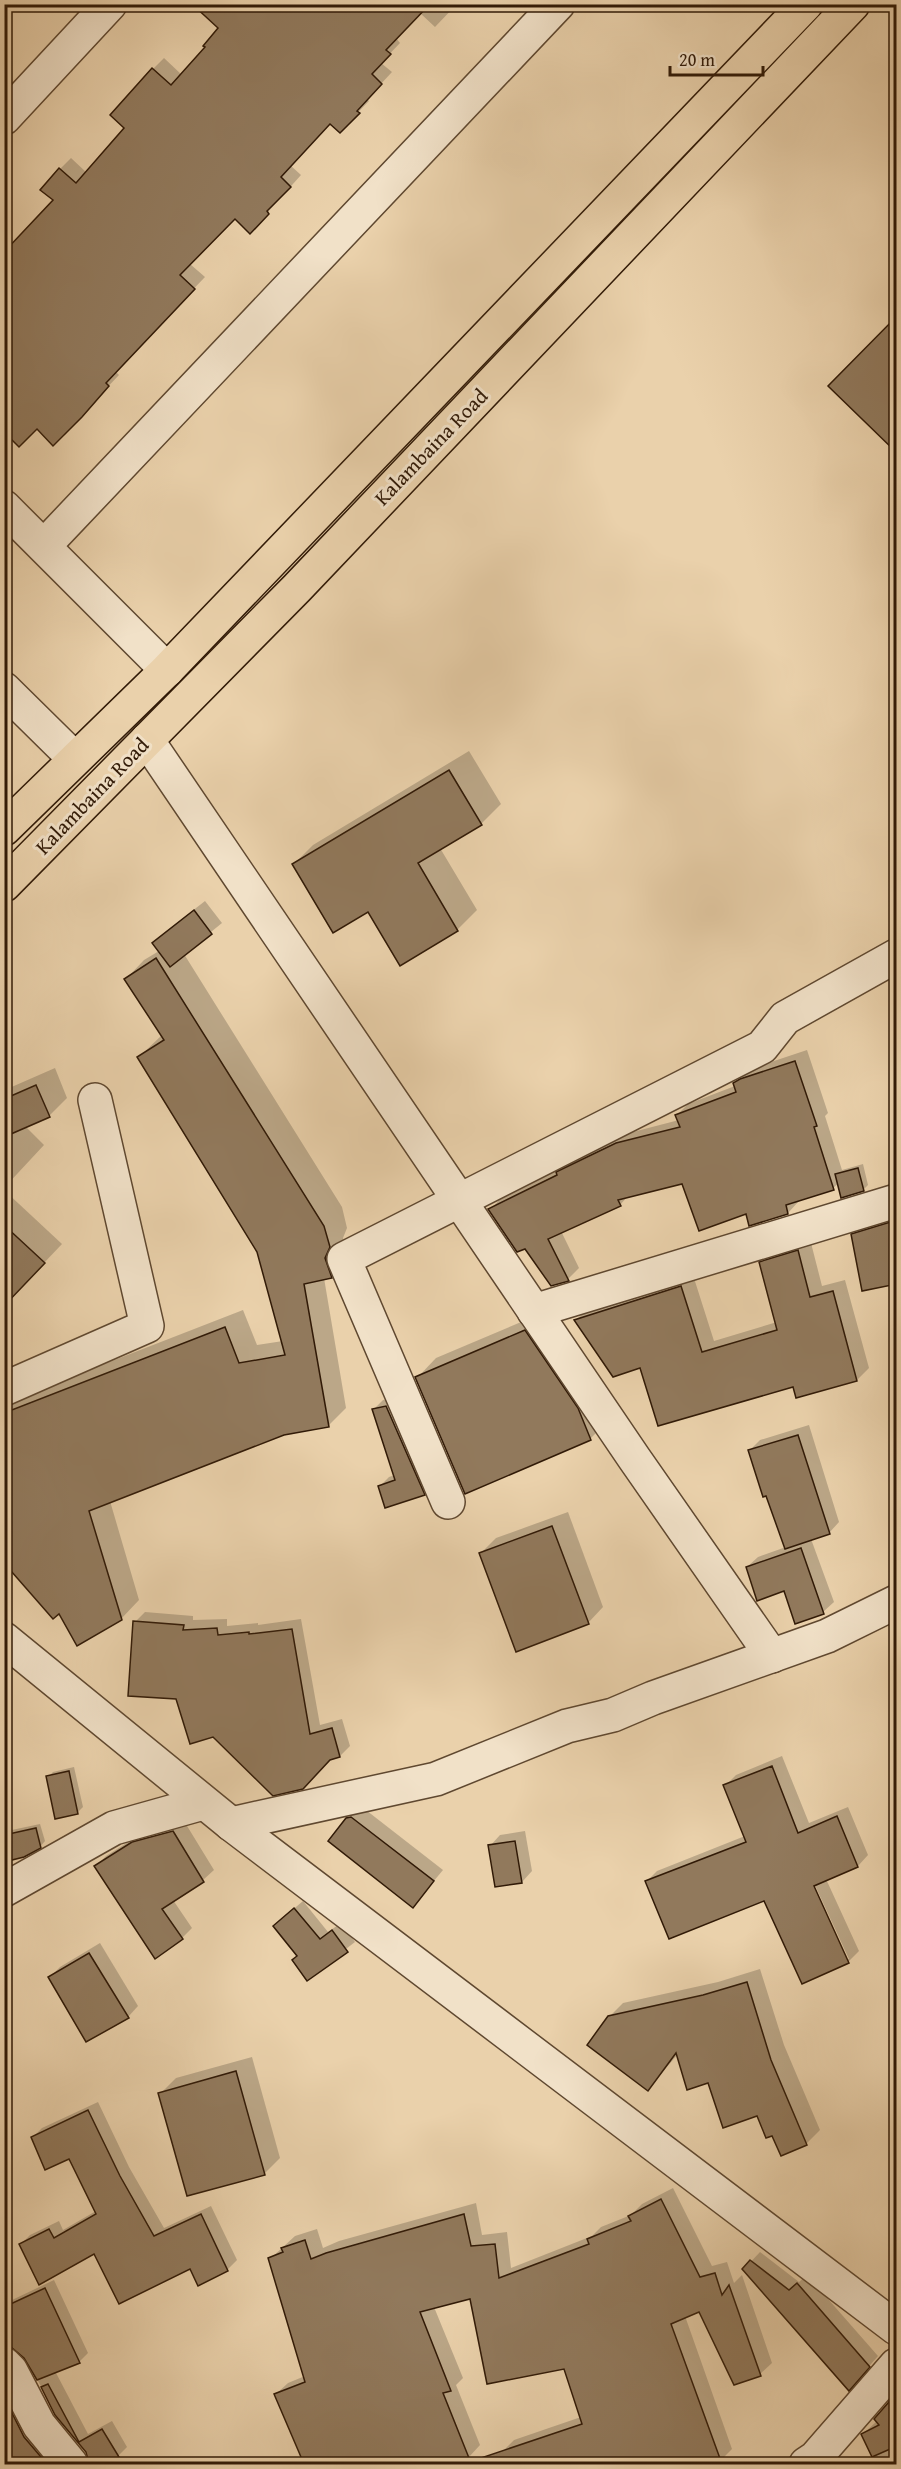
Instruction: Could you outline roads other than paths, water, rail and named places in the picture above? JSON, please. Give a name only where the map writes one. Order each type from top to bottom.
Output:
[{"type":"main road","points":[[4,829],[167,670],[806,4]]},
{"type":"main road","name":"Kalambaina Road","points":[[4,885],[297,588],[853,4]]},
{"type":"street","points":[[4,118],[110,4]]},
{"type":"street","points":[[44,546],[558,4]]},
{"type":"street","points":[[4,507],[167,670]]},
{"type":"street","points":[[4,689],[75,759]]},
{"type":"street","points":[[147,740],[534,1311],[772,1656]]},
{"type":"street","points":[[448,1502],[344,1259],[762,1047],[785,1018],[897,956]]},
{"type":"street","points":[[4,1389],[147,1326],[95,1100]]},
{"type":"street","points":[[534,1311],[897,1201]]},
{"type":"street","points":[[231,1824],[436,1779],[567,1726],[613,1715],[653,1698],[827,1636],[897,1602]]},
{"type":"street","points":[[4,1639],[203,1803],[897,2328]]},
{"type":"street","points":[[4,1890],[114,1828],[203,1803]]},
{"type":"street","points":[[4,2364],[11,2371],[39,2424],[71,2464]]},
{"type":"street","points":[[806,2464],[815,2458],[897,2366]]}]
